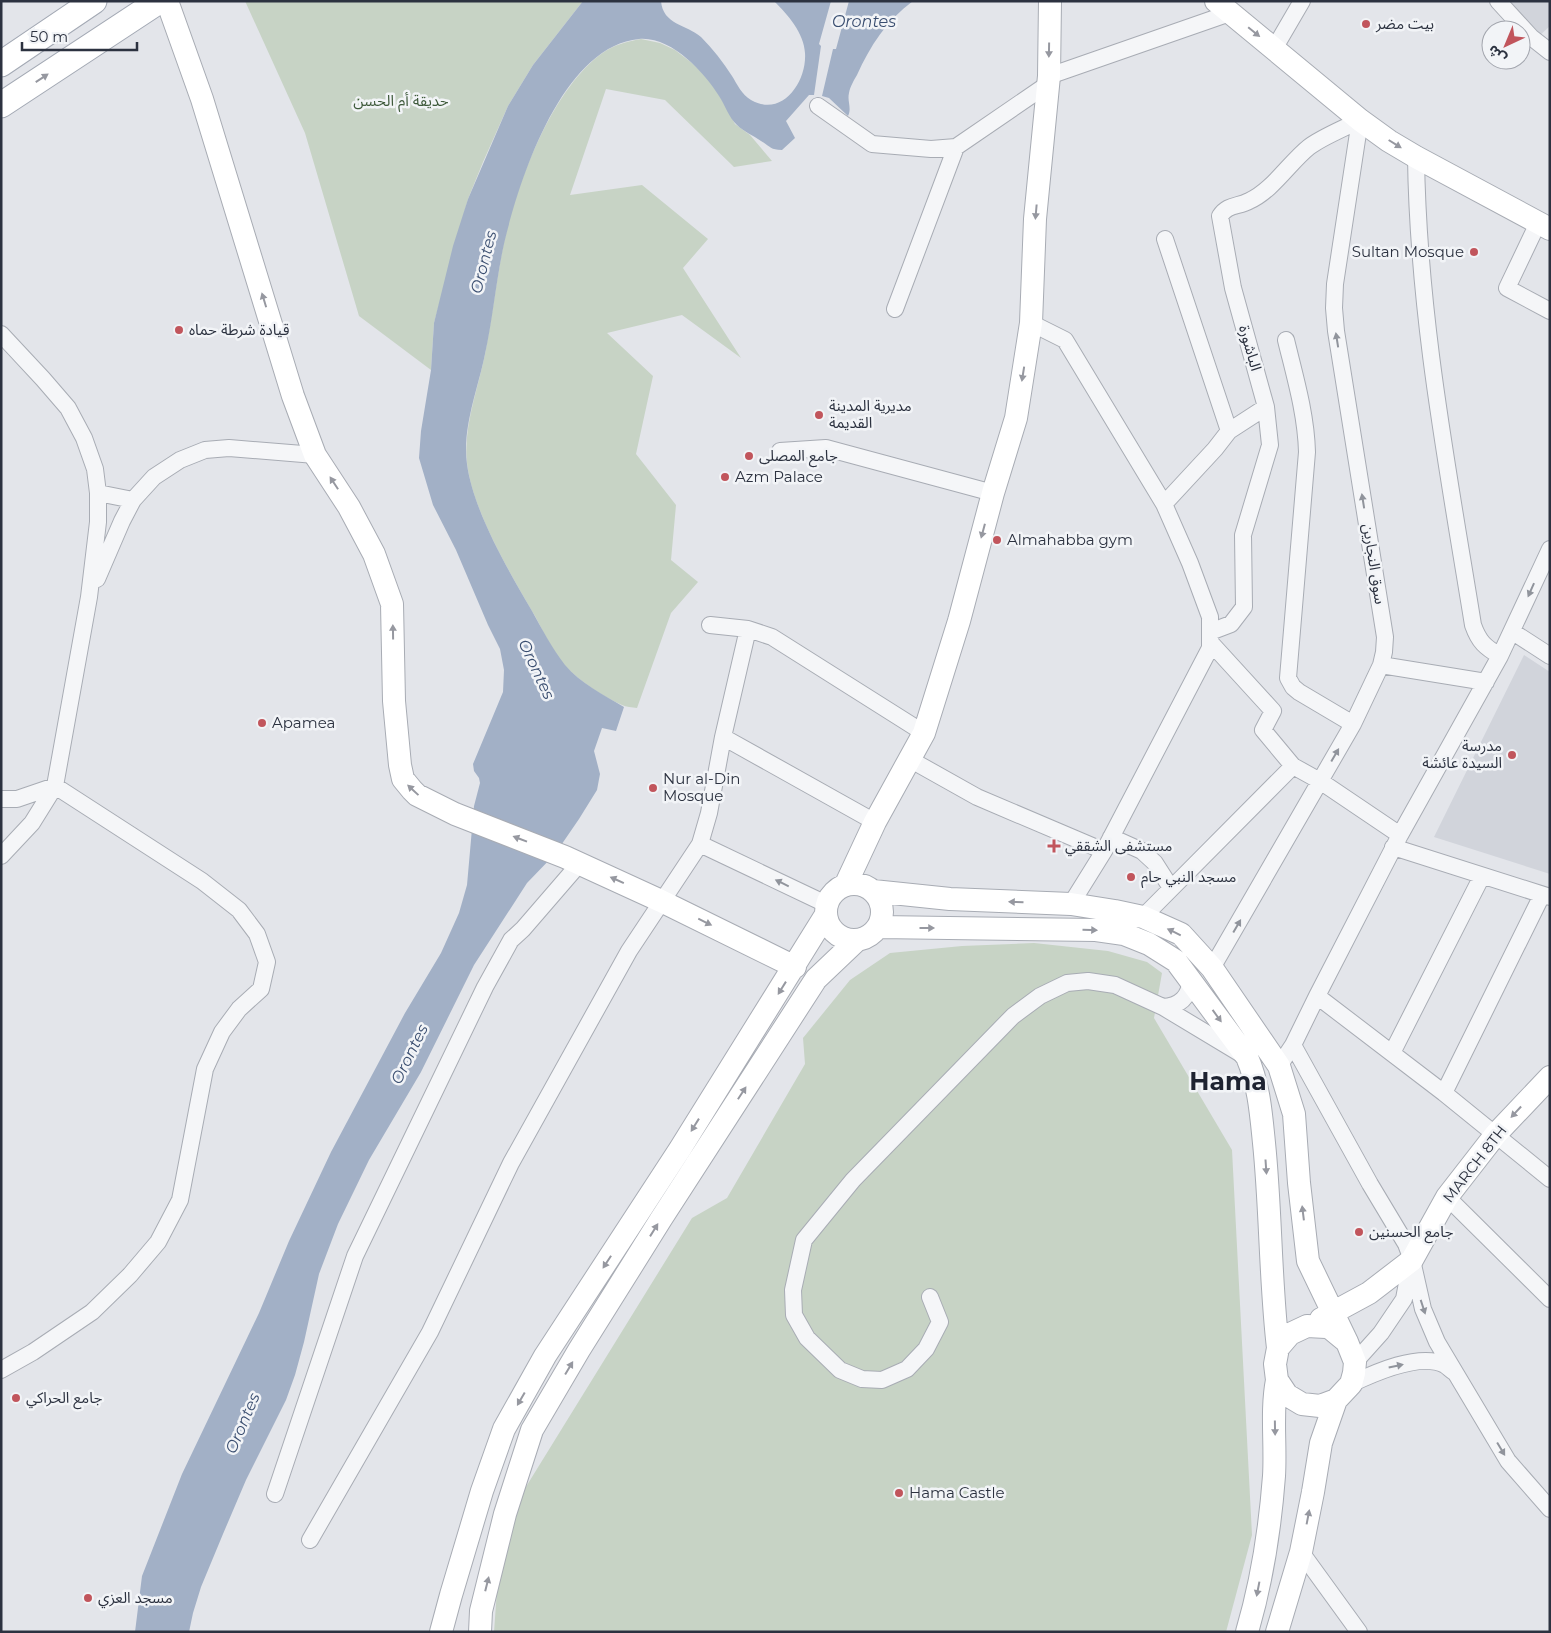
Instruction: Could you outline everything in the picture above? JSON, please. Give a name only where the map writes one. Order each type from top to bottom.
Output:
[{"type":"main road","points":[[1,64],[94,1]]},
{"type":"main road","points":[[1,105],[159,1]]},
{"type":"main road","points":[[167,1],[202,99],[293,396],[315,454],[349,507],[374,554],[392,604],[394,701],[403,779],[417,795],[454,814],[573,860],[661,900],[795,967]]},
{"type":"main road","points":[[442,1632],[482,1491],[504,1429],[545,1356],[680,1149],[795,967],[834,892],[846,884],[876,822],[924,733],[959,621],[993,493],[1016,418],[1031,323],[1035,219],[1048,80],[1050,1]]},
{"type":"main road","points":[[1223,7],[1360,120],[1416,157],[1544,226]]},
{"type":"main road","points":[[826,910],[828,925],[833,932],[848,940],[865,939],[878,927],[882,918],[882,908],[879,899],[866,886],[846,884]]},
{"type":"main road","points":[[873,892],[950,899],[1071,904],[1115,910],[1143,917],[1181,934],[1212,968],[1279,1066],[1294,1114],[1299,1183],[1308,1261],[1333,1312],[1348,1372],[1321,1443],[1314,1492],[1302,1552],[1277,1632]]},
{"type":"main road","points":[[878,927],[1096,930],[1124,934],[1149,944],[1176,961],[1192,980],[1247,1057],[1254,1073],[1261,1114],[1266,1163],[1273,1309],[1278,1348],[1274,1364],[1277,1380],[1274,1396],[1274,1466],[1269,1533],[1255,1606],[1247,1632]]},
{"type":"main road","points":[[480,1632],[481,1611],[504,1514],[532,1430],[579,1350],[661,1219],[816,979],[856,941]]},
{"type":"main road","name":"MARCH 8TH","points":[[1412,1260],[1448,1196],[1496,1134],[1550,1077]]},
{"type":"main road","points":[[1278,1348],[1290,1334],[1369,1293],[1412,1260]]},
{"type":"main road","points":[[1308,1261],[1327,1282],[1337,1289],[1353,1293],[1369,1293]]},
{"type":"main road","points":[[1307,1326],[1330,1328],[1348,1372]]},
{"type":"main road","points":[[1277,1380],[1287,1394],[1302,1404],[1320,1406],[1348,1372]]},
{"type":"street","points":[[1274,49],[1302,1]]},
{"type":"street","points":[[1498,1],[1531,37],[1550,52]]},
{"type":"street","points":[[818,106],[872,144],[930,149],[956,147],[1048,80],[1223,7]]},
{"type":"street","name":"الباشورة","points":[[1210,637],[1231,624],[1244,607],[1243,535],[1270,445],[1266,407],[1233,288],[1220,216],[1229,206],[1249,201],[1269,187],[1310,146],[1360,120]]},
{"type":"street","name":"سوق النجارين","points":[[1212,968],[1353,724],[1381,665],[1384,652],[1385,637],[1336,331],[1334,308],[1335,284],[1360,120]]},
{"type":"street","points":[[895,309],[956,147]]},
{"type":"street","points":[[1416,157],[1416,205],[1420,256],[1434,382],[1473,624],[1478,638],[1486,647],[1500,656]]},
{"type":"street","points":[[1544,226],[1507,288],[1550,311]]},
{"type":"street","points":[[1165,239],[1229,431]]},
{"type":"street","points":[[1031,323],[1065,340],[1164,504],[1190,563],[1210,617],[1210,648],[1107,844],[1071,904]]},
{"type":"street","points":[[1,334],[43,378],[68,408],[84,438],[95,469],[98,493],[98,522],[90,597],[55,786],[32,823],[1,856]]},
{"type":"street","points":[[1286,340],[1302,405],[1307,452],[1288,678],[1293,687],[1300,692],[1353,724]]},
{"type":"street","points":[[1164,504],[1215,449],[1229,431],[1266,407]]},
{"type":"street","points":[[90,597],[132,500],[148,482],[166,468],[194,453],[217,448],[243,448],[315,454]]},
{"type":"street","points":[[780,451],[826,448],[993,493]]},
{"type":"street","points":[[98,493],[132,500]]},
{"type":"street","points":[[1279,1066],[1293,1045],[1397,841],[1513,632],[1550,549]]},
{"type":"street","points":[[710,625],[748,629],[772,637],[924,733]]},
{"type":"street","points":[[310,1540],[430,1332],[516,1155],[629,951],[661,900],[684,870],[700,844],[748,629]]},
{"type":"street","points":[[1513,632],[1550,656]]},
{"type":"street","points":[[1210,637],[1273,711],[1263,730],[1293,766],[1320,781],[1397,841],[1482,876],[1546,896],[1444,1093]]},
{"type":"street","points":[[1381,665],[1486,682]]},
{"type":"street","points":[[724,737],[876,822]]},
{"type":"street","points":[[911,760],[977,797],[1107,844],[1142,851],[1155,863],[1171,888]]},
{"type":"street","points":[[1143,917],[1293,766]]},
{"type":"street","points":[[1,799],[17,799],[55,786]]},
{"type":"street","points":[[1,1370],[33,1352],[92,1312],[130,1275],[158,1242],[180,1200],[205,1068],[222,1032],[240,1009],[261,989],[267,962],[257,934],[239,910],[202,881],[55,786]]},
{"type":"street","points":[[700,844],[826,910]]},
{"type":"street","points":[[275,1494],[355,1256],[472,1013],[511,940],[523,929],[573,860]]},
{"type":"street","points":[[1392,1053],[1482,876]]},
{"type":"street","points":[[1163,1007],[1177,1004],[1183,1000],[1188,994],[1192,980]]},
{"type":"street","points":[[930,1296],[940,1322],[926,1349],[907,1368],[882,1380],[862,1379],[840,1370],[807,1338],[794,1315],[793,1290],[804,1240],[853,1180],[1013,1016],[1040,996],[1068,983],[1088,981],[1115,985],[1163,1007],[1247,1057]]},
{"type":"street","points":[[1317,996],[1444,1093],[1550,1179]]},
{"type":"street","points":[[1293,1045],[1406,1244],[1412,1260],[1423,1309],[1437,1342],[1508,1461],[1547,1501]]},
{"type":"street","points":[[1448,1196],[1550,1299]]},
{"type":"street","points":[[1348,1372],[1381,1333],[1404,1299],[1412,1260]]},
{"type":"street","points":[[1348,1372],[1384,1369],[1410,1363],[1431,1361],[1445,1365],[1459,1377]]},
{"type":"street","points":[[1302,1552],[1359,1632]]},
{"type":"shaded area","points":[[1504,1],[1550,1],[1550,26],[1538,37],[1531,30],[1531,20],[1522,20]]},
{"type":"shaded area","name":"مدرسة السيدة عائشة","points":[[1524,655],[1550,672],[1550,874],[1434,837]]},
{"type":"green space","name":"حديقة أم الحسن","points":[[245,1],[583,1],[533,65],[508,106],[483,162],[468,199],[434,323],[431,370],[359,316],[305,133]]},
{"type":"green space","points":[[641,39],[660,43],[675,50],[692,63],[708,78],[735,124],[750,135],[772,161],[734,167],[665,100],[606,89],[570,195],[642,185],[708,239],[683,268],[741,358],[682,315],[607,333],[653,376],[636,454],[676,505],[671,560],[698,582],[671,613],[637,708],[622,705],[592,688],[572,673],[557,655],[504,562],[484,521],[470,481],[466,449],[469,422],[485,354],[503,247],[527,167],[554,111],[570,87],[588,66],[607,50]]},
{"type":"green space","points":[[1034,943],[1108,951],[1147,962],[1162,973],[1154,1018],[1232,1150],[1252,1535],[1226,1632],[494,1632],[498,1576],[524,1490],[692,1218],[727,1198],[805,1064],[803,1038],[850,980],[890,953],[962,946]]},
{"type":"water","points":[[583,1],[661,1],[666,15],[671,20],[701,37],[710,46],[745,95],[751,100],[762,104],[773,104],[782,101],[790,94],[802,75],[805,64],[802,38],[790,18],[774,1],[831,1],[819,44],[821,46],[814,95],[809,95],[786,121],[795,138],[782,150],[771,148],[737,125],[713,87],[685,57],[663,43],[639,39],[612,47],[588,65],[566,90],[548,120],[533,153],[511,217],[504,244],[488,340],[469,423],[466,450],[467,464],[476,501],[484,520],[513,577],[556,652],[565,665],[578,677],[624,707],[616,731],[602,728],[594,751],[600,774],[597,790],[555,854],[527,883],[474,965],[421,1072],[369,1160],[338,1224],[319,1274],[304,1342],[286,1400],[246,1480],[223,1534],[201,1587],[189,1632],[135,1632],[142,1576],[182,1474],[259,1313],[289,1241],[331,1152],[405,1013],[441,953],[459,913],[467,885],[474,806],[480,783],[473,764],[503,692],[504,670],[500,649],[456,550],[433,505],[419,458],[421,431],[431,370],[434,323],[453,246],[468,199],[508,106],[533,65]]},
{"type":"water","name":"Orontes","points":[[849,1],[913,1],[887,25],[868,54],[852,84],[848,116],[829,98],[822,96],[833,49],[836,49]]},
{"type":"place","name":"بيت مضر","points":[[1366,24]]},
{"type":"place","name":"Sultan Mosque","points":[[1474,252]]},
{"type":"place","name":"قيادة شرطة حماه","points":[[179,330]]},
{"type":"place","name":"مديرية المدينة القديمة","points":[[819,415]]},
{"type":"place","name":"جامع المصلى","points":[[749,456]]},
{"type":"place","name":"Azm Palace","points":[[725,477]]},
{"type":"place","name":"Almahabba gym","points":[[997,540]]},
{"type":"place","name":"Apamea","points":[[262,723]]},
{"type":"place","name":"مدرسة السيدة عائشة","points":[[1512,755]]},
{"type":"place","name":"Nur al-Din Mosque","points":[[653,788]]},
{"type":"place","name":"مستشفى الشققي","points":[[1054,846]]},
{"type":"place","name":"مسجد النبي حام","points":[[1131,877]]},
{"type":"place","name":"جامع الحسنين","points":[[1359,1232]]},
{"type":"place","name":"جامع الحراكي","points":[[16,1398]]},
{"type":"place","name":"Hama Castle","points":[[899,1493]]},
{"type":"place","name":"مسجد العزي","points":[[88,1598]]},
{"type":"district","name":"Hama","points":[[1228,1081]]}]
